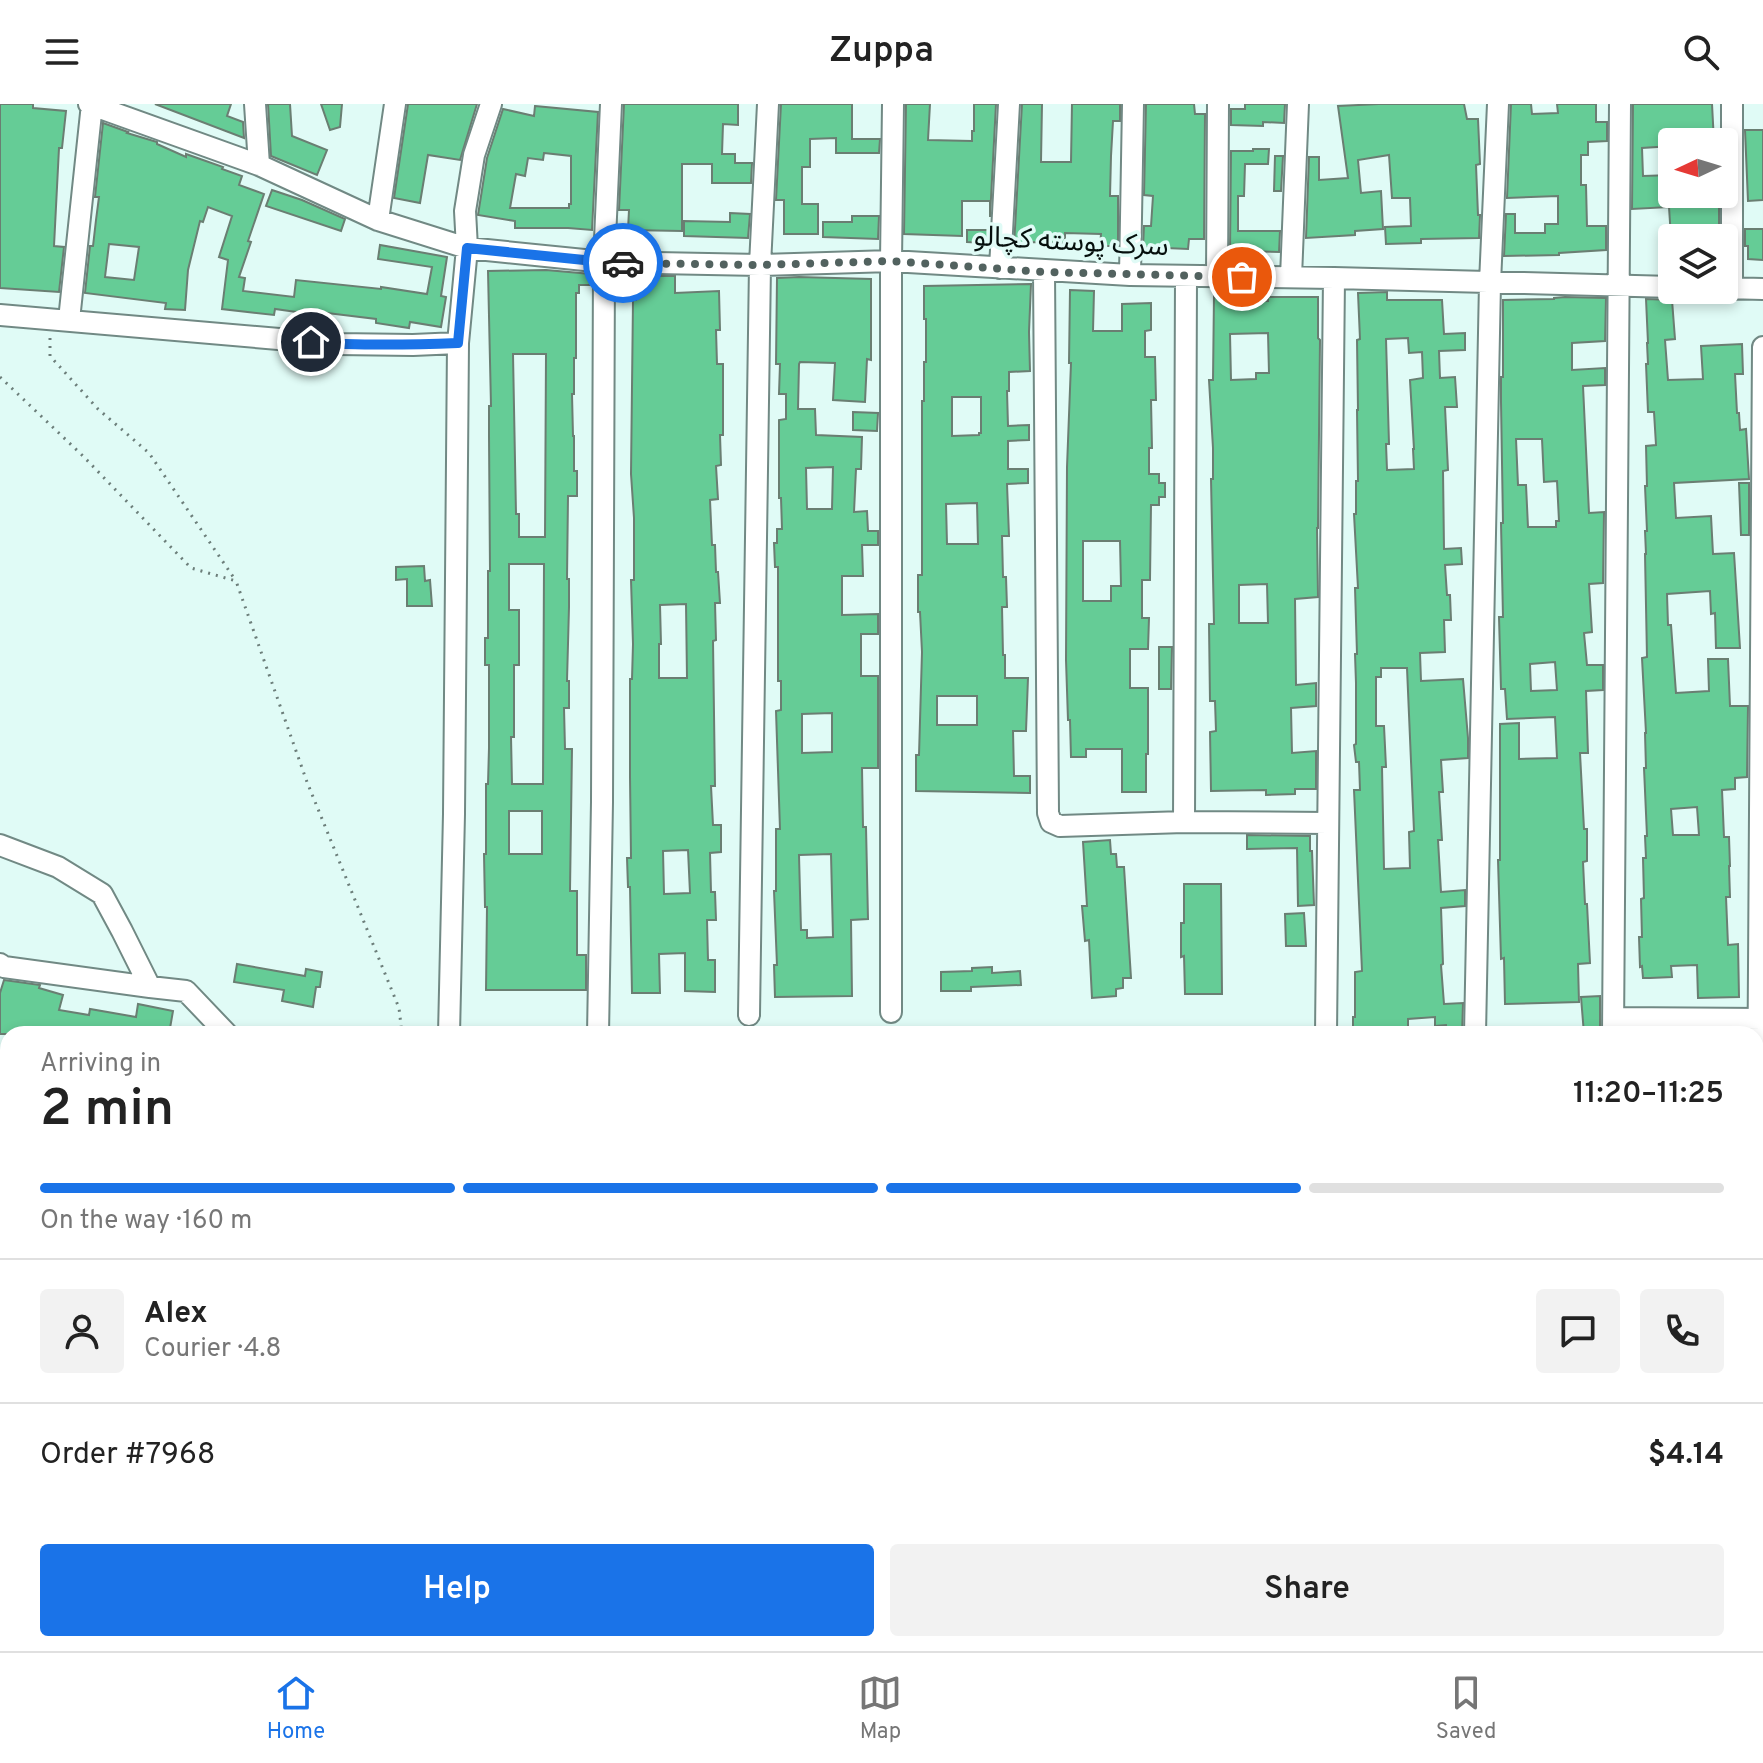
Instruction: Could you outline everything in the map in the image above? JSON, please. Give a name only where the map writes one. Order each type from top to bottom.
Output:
[{"type":"street","points":[[60,319],[91,104]]},
{"type":"street","name":"سرک پوسته کچالو","points":[[91,104],[259,165],[378,220],[467,248],[604,262],[760,265],[891,261],[1044,272],[1186,277],[1658,287]]},
{"type":"street","points":[[255,104],[259,165]]},
{"type":"street","points":[[378,220],[395,104]]},
{"type":"street","points":[[449,1026],[458,343],[467,248],[465,211],[474,155],[491,104]]},
{"type":"street","points":[[598,1026],[604,262],[611,104]]},
{"type":"street","points":[[749,1015],[760,265],[768,104]]},
{"type":"street","points":[[891,1012],[893,104]]},
{"type":"street","points":[[1000,268],[1009,104]]},
{"type":"street","points":[[1130,275],[1133,104]]},
{"type":"street","points":[[1217,277],[1218,104]]},
{"type":"street","points":[[1291,277],[1298,104]]},
{"type":"street","points":[[1475,1026],[1490,283],[1498,104]]},
{"type":"street","points":[[1620,104],[1614,1026],[1761,1018],[1763,347]]},
{"type":"street","points":[[1729,224],[1732,104]]},
{"type":"street","points":[[1044,272],[1048,813],[1051,822],[1060,826],[1184,822],[1328,823]]},
{"type":"street","points":[[1184,822],[1186,277]]},
{"type":"street","points":[[1326,1026],[1334,278]]},
{"type":"street","points":[[1738,288],[1763,289]]},
{"type":"street","points":[[0,315],[337,344],[458,343]]},
{"type":"street","points":[[0,845],[58,867],[102,894],[150,987]]},
{"type":"street","points":[[0,964],[46,974],[186,991],[219,1026]]},
{"type":"path","points":[[60,319],[50,356],[98,409],[149,453],[236,581],[307,782],[399,1008],[401,1026]]},
{"type":"path","points":[[0,377],[83,456],[191,568],[236,581]]},
{"type":"building","points":[[0,104],[33,104],[33,108],[66,111],[62,148],[59,148],[54,246],[64,247],[59,292],[0,288]]},
{"type":"building","points":[[155,104],[231,104],[227,116],[243,122],[244,138]]},
{"type":"building","points":[[268,104],[290,104],[292,136],[327,150],[317,175],[271,156]]},
{"type":"building","points":[[321,104],[342,104],[340,127],[330,130]]},
{"type":"building","points":[[408,104],[477,104],[460,160],[428,155],[420,203],[394,198]]},
{"type":"building","points":[[624,104],[738,104],[738,125],[723,124],[722,154],[735,154],[735,163],[752,163],[751,183],[712,183],[712,164],[682,164],[682,231],[628,230],[629,210],[619,210]]},
{"type":"building","points":[[781,104],[852,104],[852,139],[880,139],[879,153],[836,153],[836,138],[810,139],[810,167],[802,167],[802,204],[818,204],[818,234],[784,234],[784,200],[776,200]]},
{"type":"building","points":[[906,104],[930,104],[928,140],[972,141],[974,104],[996,104],[990,217],[990,201],[962,201],[962,236],[904,234]]},
{"type":"building","points":[[1022,104],[1042,104],[1041,162],[1071,162],[1072,104],[1120,104],[1120,121],[1113,121],[1110,196],[1118,196],[1118,246],[1100,246],[1101,234],[1065,233],[1065,243],[1026,242],[1026,246],[1014,246]]},
{"type":"building","points":[[1146,104],[1194,104],[1195,114],[1205,114],[1204,239],[1189,239],[1188,249],[1143,247],[1144,226],[1151,226],[1153,196],[1144,195]]},
{"type":"building","points":[[1245,104],[1285,104],[1284,123],[1231,125],[1231,109],[1245,109]]},
{"type":"building","points":[[1464,104],[1467,119],[1478,119],[1479,238],[1421,239],[1421,243],[1386,244],[1385,227],[1411,226],[1410,198],[1392,198],[1389,155],[1358,160],[1361,193],[1381,191],[1383,229],[1355,231],[1355,235],[1306,238],[1309,157],[1319,157],[1319,180],[1348,178],[1338,106]]},
{"type":"building","points":[[1511,104],[1531,104],[1532,114],[1558,113],[1557,104],[1596,104],[1596,122],[1607,122],[1607,141],[1588,142],[1588,155],[1581,155],[1581,185],[1586,185],[1587,226],[1606,226],[1606,250],[1504,256],[1506,214],[1515,214],[1515,233],[1545,233],[1545,224],[1558,224],[1558,196],[1507,198]]},
{"type":"building","points":[[1633,104],[1712,104],[1713,128],[1658,128],[1658,147],[1642,148],[1643,176],[1658,175],[1658,208],[1632,209]]},
{"type":"building","points":[[535,106],[598,112],[592,230],[515,228],[515,221],[478,215],[487,158],[503,109],[534,116]],"holes":[[[544,153],[571,156],[569,208],[510,208],[516,174],[525,176],[528,158],[543,160]]]},
{"type":"building","points":[[103,123],[157,142],[186,157],[186,154],[223,167],[242,176],[239,185],[264,194],[239,277],[245,278],[243,291],[294,297],[296,280],[427,294],[432,267],[378,259],[380,245],[447,257],[441,296],[446,297],[441,327],[410,322],[409,328],[376,323],[376,319],[311,311],[310,314],[275,309],[274,315],[222,309],[228,260],[219,257],[232,216],[208,207],[203,222],[200,221],[188,270],[185,310],[165,309],[166,303],[85,293],[99,197],[95,197]],"holes":[[[109,244],[139,247],[134,280],[105,277]]]},
{"type":"building","points":[[1745,130],[1763,130],[1763,200],[1748,201]]},
{"type":"building","points":[[1269,149],[1268,164],[1245,164],[1244,196],[1238,196],[1238,231],[1280,231],[1279,252],[1230,251],[1231,151]]},
{"type":"building","points":[[1275,156],[1283,156],[1281,191],[1274,191]]},
{"type":"building","points":[[272,190],[345,219],[341,231],[266,206]]},
{"type":"building","points":[[1669,208],[1719,208],[1719,224],[1670,224]]},
{"type":"building","points":[[730,213],[750,214],[748,238],[684,236],[684,221],[730,222]]},
{"type":"building","points":[[852,216],[879,216],[878,239],[823,237],[823,222],[852,222]]},
{"type":"building","points":[[1745,229],[1763,229],[1763,260],[1748,259]]},
{"type":"building","points":[[967,230],[989,230],[988,243],[967,242]]},
{"type":"building","points":[[546,270],[591,274],[591,285],[579,285],[579,293],[576,293],[576,358],[572,394],[577,496],[568,496],[569,708],[564,708],[565,749],[572,749],[570,891],[577,891],[577,955],[586,955],[586,990],[486,990],[484,854],[489,665],[485,665],[485,638],[488,638],[490,571],[491,406],[488,271]],"holes":[[[513,354],[546,354],[545,537],[519,537]],[[509,564],[544,564],[543,784],[512,784],[511,737],[514,737],[514,665],[519,665],[519,610],[509,610]],[[509,811],[542,811],[542,854],[509,854]]]},
{"type":"building","points":[[636,276],[675,276],[675,293],[719,291],[720,330],[716,330],[717,364],[723,364],[723,435],[720,435],[721,465],[716,466],[718,499],[710,500],[720,603],[715,603],[716,640],[713,641],[715,786],[711,786],[713,825],[721,825],[721,852],[710,853],[711,892],[715,892],[716,920],[707,920],[708,960],[715,960],[715,992],[685,991],[685,953],[659,954],[660,993],[632,993],[627,858],[631,858],[630,679],[634,518],[631,474],[633,300],[636,300]],"holes":[[[686,604],[687,678],[659,678],[660,605]],[[688,850],[690,893],[664,894],[663,851]]]},
{"type":"building","points":[[777,278],[871,279],[871,360],[867,359],[865,402],[833,400],[835,363],[799,364],[798,409],[815,409],[816,435],[862,437],[861,469],[856,469],[854,512],[867,511],[868,531],[878,531],[878,545],[862,545],[863,576],[842,576],[842,615],[878,614],[878,634],[861,634],[861,676],[878,676],[878,768],[862,768],[868,919],[851,920],[852,996],[775,997],[774,891],[776,829],[780,829],[776,711],[781,710],[781,681],[778,681],[778,567],[775,567],[774,543],[777,543],[777,529],[782,529],[779,420],[786,419],[786,394],[779,394],[780,364],[776,364]],"holes":[[[833,467],[832,509],[807,509],[806,468]],[[832,713],[832,752],[802,753],[802,714]],[[831,854],[833,937],[807,938],[807,930],[801,930],[799,855]]]},
{"type":"building","points":[[1031,284],[1030,371],[1009,372],[1007,391],[1008,426],[1029,425],[1029,440],[1008,441],[1008,469],[1028,469],[1028,483],[1007,484],[1009,536],[1002,536],[1007,607],[1002,607],[1005,678],[1028,678],[1026,731],[1013,731],[1014,776],[1030,776],[1030,793],[916,791],[922,652],[918,575],[922,575],[922,401],[926,362],[924,286]],"holes":[[[952,397],[981,397],[979,435],[952,436]],[[977,503],[978,544],[947,544],[946,504]],[[937,696],[977,696],[977,725],[937,725]]]},
{"type":"building","points":[[1070,290],[1094,291],[1093,331],[1122,331],[1122,304],[1151,303],[1151,330],[1145,331],[1145,357],[1155,357],[1156,400],[1151,400],[1149,474],[1159,474],[1159,483],[1165,483],[1165,497],[1159,497],[1159,505],[1151,505],[1150,580],[1142,580],[1142,618],[1149,618],[1148,649],[1130,649],[1130,688],[1148,688],[1146,792],[1122,792],[1122,749],[1086,749],[1086,757],[1071,757],[1066,660]],"holes":[[[1083,541],[1120,541],[1121,586],[1111,586],[1111,601],[1083,601]]]},
{"type":"building","points":[[1387,292],[1387,300],[1442,300],[1444,334],[1465,333],[1465,350],[1439,351],[1440,378],[1455,377],[1457,407],[1445,407],[1448,470],[1443,471],[1444,549],[1461,548],[1462,564],[1445,565],[1451,620],[1444,620],[1445,652],[1420,653],[1421,681],[1463,679],[1468,758],[1441,760],[1442,840],[1438,840],[1441,892],[1465,890],[1465,906],[1441,908],[1444,1004],[1463,1003],[1462,1026],[1435,1026],[1435,1017],[1408,1019],[1408,1026],[1353,1026],[1355,972],[1362,971],[1354,790],[1360,790],[1359,762],[1356,762],[1354,745],[1357,654],[1355,588],[1358,588],[1354,514],[1358,481],[1357,340],[1360,339],[1358,293]],"holes":[[[1408,338],[1409,353],[1422,352],[1423,378],[1410,380],[1414,469],[1387,470],[1386,339]],[[1381,668],[1407,668],[1414,831],[1409,832],[1410,868],[1384,869],[1382,767],[1386,767],[1384,726],[1376,726],[1376,677],[1381,677]]]},
{"type":"building","points":[[1214,295],[1228,295],[1228,302],[1268,301],[1268,297],[1318,297],[1318,597],[1295,599],[1296,685],[1316,683],[1316,706],[1291,708],[1292,753],[1316,751],[1316,789],[1295,789],[1295,794],[1266,795],[1266,790],[1211,791],[1210,732],[1216,731],[1215,701],[1210,701],[1209,624],[1214,624],[1213,448],[1209,380],[1213,380]],"holes":[[[1268,333],[1269,373],[1256,373],[1256,379],[1231,380],[1230,334]],[[1267,584],[1268,623],[1239,623],[1239,585]]]},
{"type":"building","points":[[1606,298],[1605,341],[1572,343],[1572,370],[1605,368],[1605,385],[1583,386],[1589,513],[1604,512],[1603,583],[1589,584],[1592,632],[1584,633],[1587,665],[1603,665],[1603,690],[1586,691],[1588,753],[1580,753],[1584,829],[1587,829],[1587,861],[1583,862],[1590,963],[1578,964],[1579,1002],[1505,1004],[1498,860],[1500,724],[1519,723],[1519,759],[1557,758],[1555,717],[1507,719],[1505,689],[1501,689],[1503,300]],"holes":[[[1516,439],[1542,439],[1544,482],[1557,481],[1559,521],[1556,521],[1556,527],[1528,527],[1526,485],[1518,485]],[[1555,662],[1557,690],[1531,691],[1530,664]]]},
{"type":"building","points":[[1646,299],[1658,299],[1658,304],[1672,304],[1675,339],[1665,340],[1668,380],[1703,379],[1701,346],[1742,344],[1743,374],[1735,374],[1737,413],[1740,430],[1746,429],[1749,479],[1674,483],[1676,518],[1711,516],[1713,554],[1734,553],[1740,648],[1716,648],[1715,613],[1711,614],[1710,591],[1667,594],[1676,693],[1709,691],[1708,659],[1728,659],[1730,706],[1748,706],[1747,777],[1735,778],[1735,789],[1722,790],[1724,837],[1729,837],[1730,897],[1726,897],[1728,945],[1738,944],[1739,997],[1698,998],[1697,965],[1671,966],[1672,977],[1650,978],[1643,978],[1640,967],[1643,858],[1646,858],[1647,836],[1642,658],[1647,657],[1646,446],[1656,445],[1654,412],[1648,412]],"holes":[[[1697,807],[1699,835],[1673,835],[1671,809]]]},
{"type":"building","points":[[853,412],[878,413],[877,431],[853,430]]},
{"type":"building","points":[[1739,483],[1749,483],[1749,535],[1741,535]]},
{"type":"building","points":[[424,566],[425,581],[430,580],[432,606],[407,606],[407,579],[396,580],[396,567]]},
{"type":"building","points":[[1159,647],[1172,647],[1171,689],[1159,689]]},
{"type":"building","points":[[1247,835],[1310,836],[1314,905],[1298,906],[1297,848],[1247,849]]},
{"type":"building","points":[[1110,840],[1111,854],[1116,854],[1117,867],[1124,867],[1131,978],[1123,978],[1123,988],[1116,989],[1116,996],[1092,998],[1089,940],[1085,941],[1082,906],[1087,906],[1083,842]]},
{"type":"building","points":[[1184,884],[1221,884],[1222,994],[1185,994],[1184,956],[1181,957]]},
{"type":"building","points":[[1304,913],[1306,946],[1286,946],[1285,914]]},
{"type":"building","points":[[237,964],[305,976],[306,969],[322,972],[313,1007],[282,1001],[284,990],[234,982]]},
{"type":"building","points":[[992,967],[992,973],[1020,971],[1021,985],[941,991],[941,972]]},
{"type":"building","points":[[4,980],[40,985],[39,988],[63,995],[59,1010],[89,1015],[90,1009],[136,1017],[138,1004],[173,1011],[170,1026],[0,1026],[0,993]]},
{"type":"building","points":[[1600,996],[1600,1026],[1583,1026],[1581,997]]},
{"type":"way so far","points":[[623,263],[760,265],[891,261],[1044,272],[1242,277]]},
{"type":"route","points":[[311,342],[458,343],[467,248],[623,263]]}]
